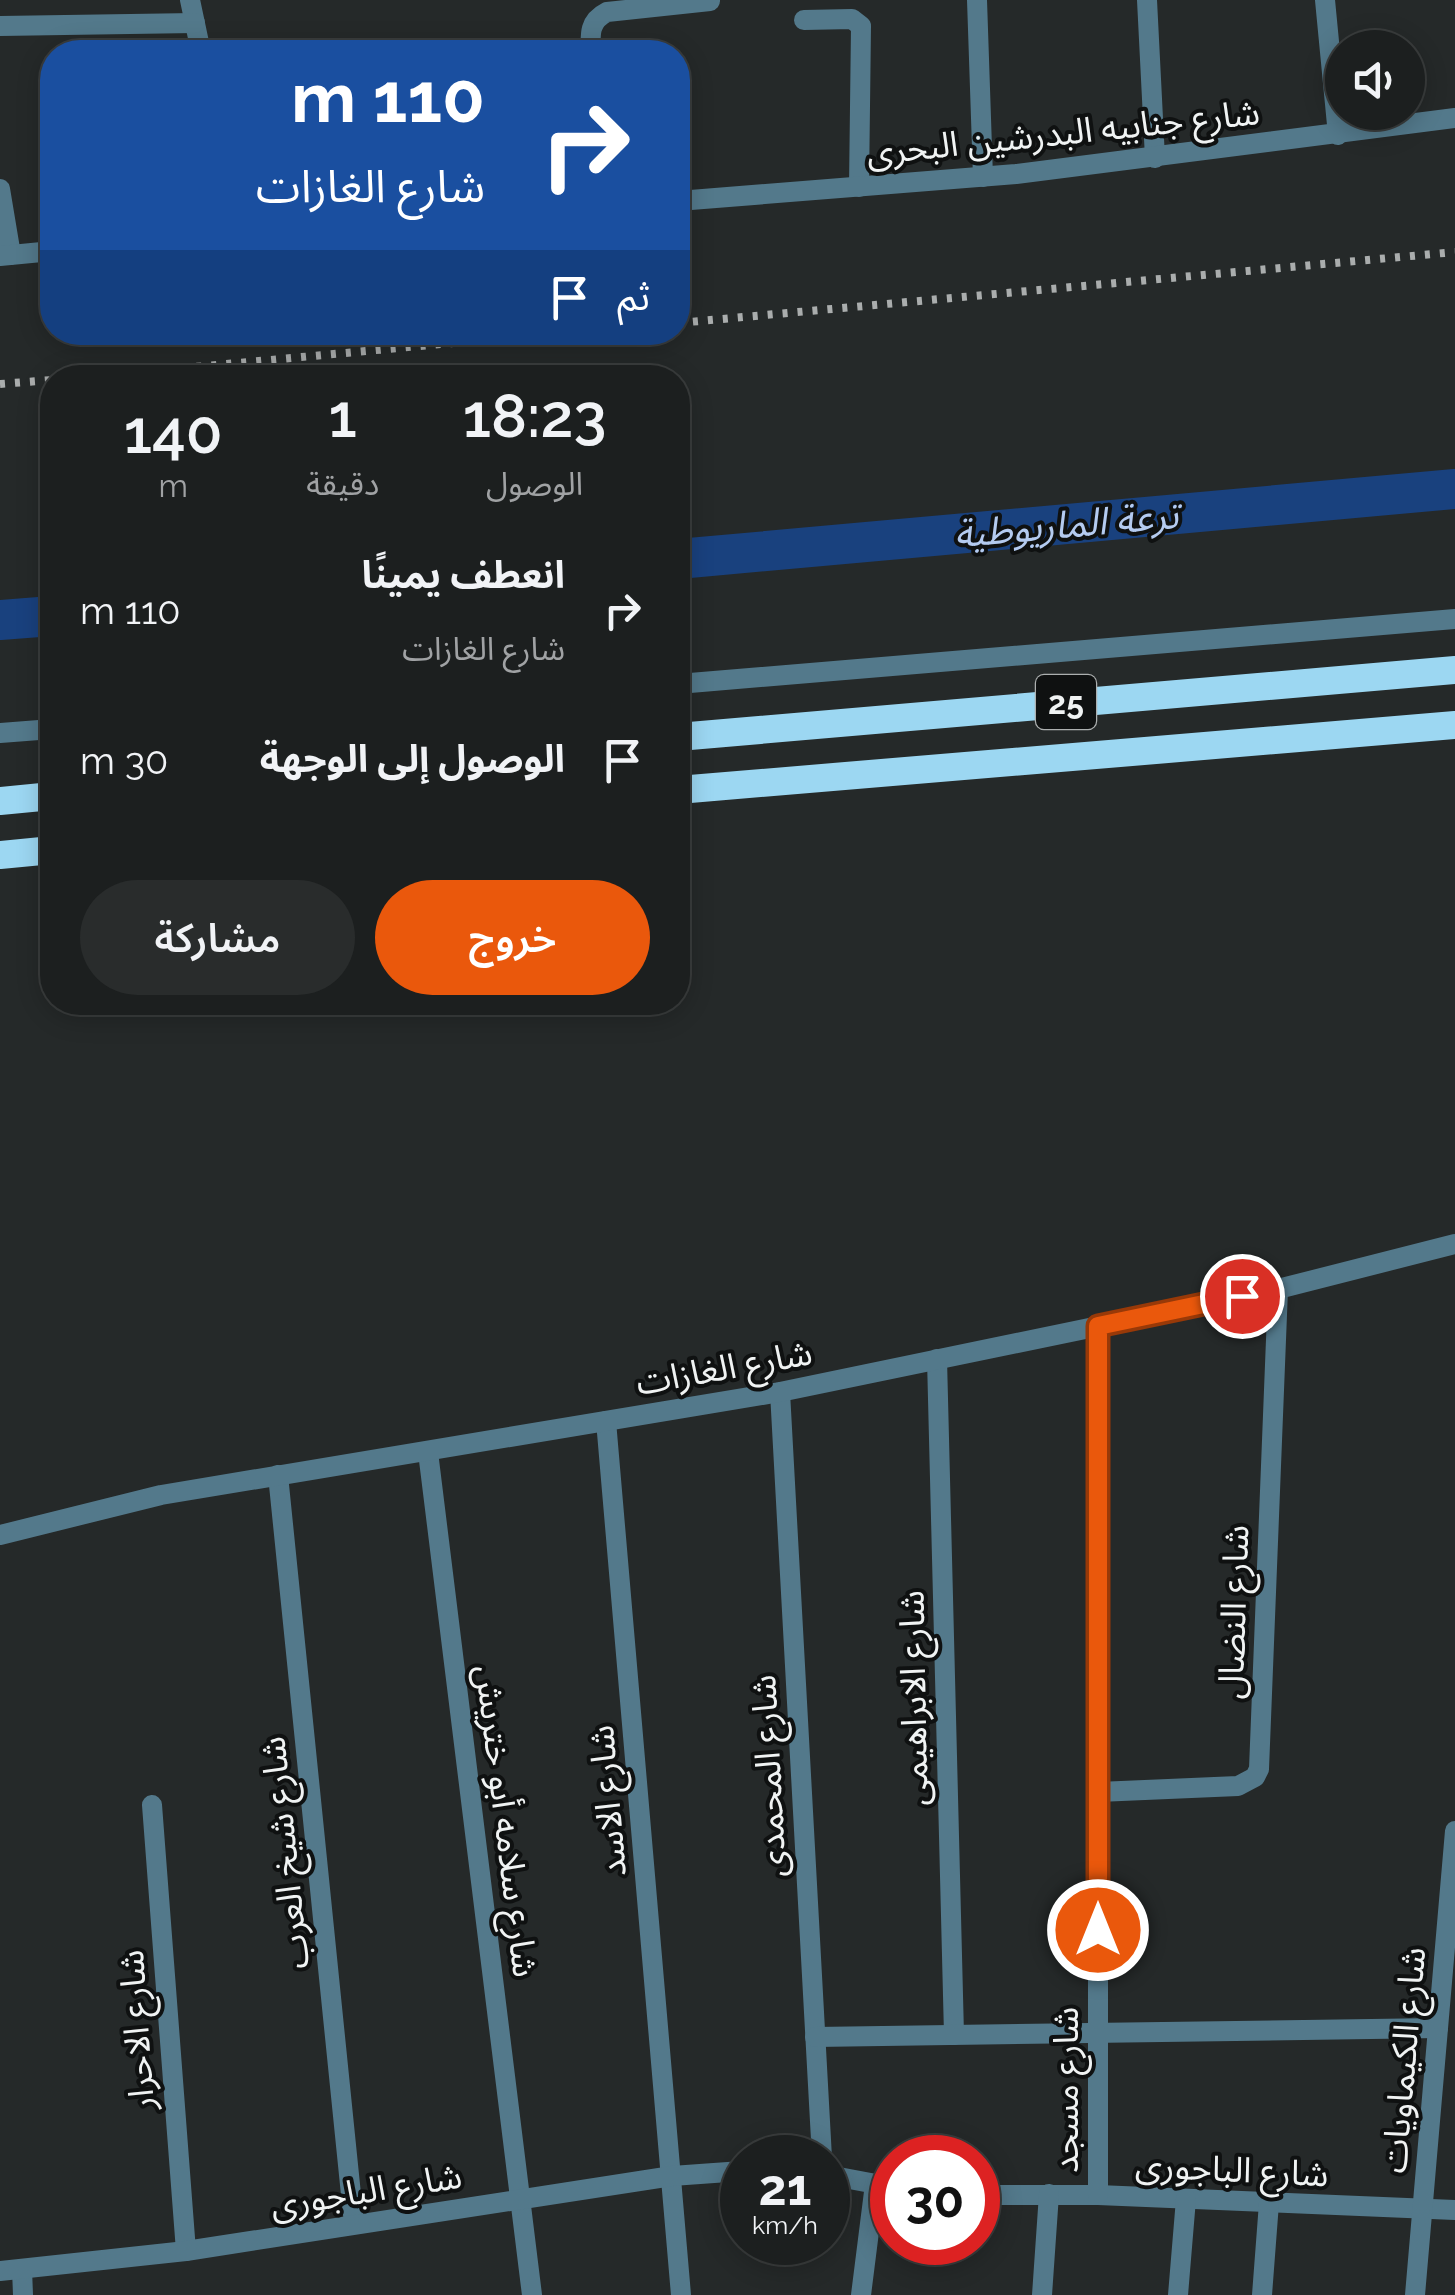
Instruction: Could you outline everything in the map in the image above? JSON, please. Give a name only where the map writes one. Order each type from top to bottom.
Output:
[{"type":"highway","name":"25","points":[[690,736],[1455,670]]},
{"type":"highway","name":"25","points":[[690,789],[1455,725]]},
{"type":"highway","points":[[0,800],[40,797]]},
{"type":"highway","points":[[0,854],[40,851]]},
{"type":"street","points":[[190,0],[199,40]]},
{"type":"street","points":[[977,0],[984,177]]},
{"type":"street","points":[[1147,0],[1155,158]]},
{"type":"street","points":[[1325,0],[1338,135]]},
{"type":"street","points":[[590,40],[590,28],[607,12],[710,1]]},
{"type":"street","points":[[804,20],[852,20],[862,26],[860,186]]},
{"type":"street","points":[[0,26],[195,23]]},
{"type":"street","name":"شارع جنابيه البدرشين البحرى","points":[[690,200],[984,177],[1455,118]]},
{"type":"street","points":[[0,190],[6,256],[40,252]]},
{"type":"street","points":[[690,683],[1455,619]]},
{"type":"street","points":[[0,733],[40,730]]},
{"type":"street","name":"شارع الغازات","points":[[0,1536],[161,1495],[780,1392],[1278,1288],[1455,1244]]},
{"type":"street","name":"شارع النضال","points":[[1098,1792],[1238,1786],[1255,1777],[1259,1768],[1278,1288]]},
{"type":"street","name":"شارع مسجد","points":[[1098,1326],[1098,2195]]},
{"type":"street","name":"شارع الابراهيمى","points":[[937,1359],[954,2035]]},
{"type":"street","name":"شارع المحمدى","points":[[780,1392],[821,2135]]},
{"type":"street","name":"شارع الاسد","points":[[606,1421],[681,2295]]},
{"type":"street","name":"شارع سلامه أبو ختريش","points":[[428,1452],[532,2295]]},
{"type":"street","name":"شارع شيخ العرب","points":[[278,1475],[354,2224]]},
{"type":"street","name":"شارع الاحرار","points":[[152,1804],[186,2251]]},
{"type":"street","name":"شارع الكيماويات","points":[[1416,2295],[1422,2210],[1445,2074],[1438,2028],[1452,1909],[1455,1831]]},
{"type":"street","points":[[815,2037],[1438,2028]]},
{"type":"street","name":"شارع الباجورى","points":[[0,2271],[186,2251],[520,2198],[720,2173]]},
{"type":"street","points":[[1042,2295],[1049,2194]]},
{"type":"street","name":"شارع الباجورى","points":[[1000,2195],[1455,2210]]},
{"type":"street","points":[[1178,2295],[1186,2199]]},
{"type":"street","points":[[1262,2295],[1269,2203]]},
{"type":"street","points":[[862,2295],[870,2255]]},
{"type":"street","points":[[22,2269],[24,2295]]},
{"type":"waterway","name":"ترعة الماريوطية","points":[[690,558],[1455,489]]},
{"type":"waterway","name":"ترعة الماريوطية","points":[[0,620],[40,617]]},
{"type":"railway","points":[[690,322],[1455,252]]},
{"type":"railway","points":[[216,365],[431,345]]},
{"type":"railway","points":[[0,384],[40,381]]},
{"type":"route","points":[[1098,1930],[1098,1326],[1242,1296]]}]
